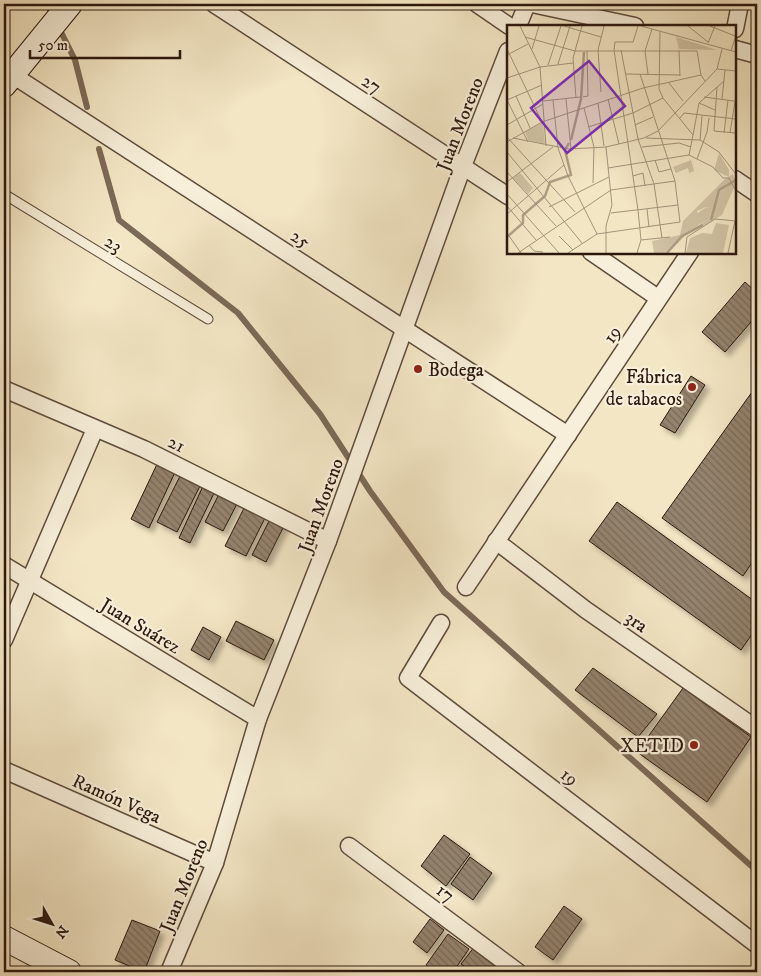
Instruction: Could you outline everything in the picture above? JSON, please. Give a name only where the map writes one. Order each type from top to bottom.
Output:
[{"type":"street","points":[[8,80],[70,4]]},
{"type":"street","name":"27","points":[[214,4],[507,195]]},
{"type":"street","points":[[477,4],[508,25]]},
{"type":"street","points":[[518,25],[527,4]]},
{"type":"street","points":[[532,4],[630,25]]},
{"type":"street","points":[[736,25],[740,4]]},
{"type":"street","points":[[736,48],[757,55]]},
{"type":"street","name":"Juan Moreno","points":[[169,972],[215,863],[258,720],[349,485],[463,166],[507,53]]},
{"type":"street","name":"25","points":[[8,80],[405,329],[568,435]]},
{"type":"street","points":[[736,182],[757,194]]},
{"type":"street","points":[[594,254],[658,298]]},
{"type":"street","name":"19","points":[[466,587],[689,254]]},
{"type":"street","name":"21","points":[[4,389],[144,449],[328,541]]},
{"type":"street","points":[[4,640],[95,429]]},
{"type":"street","name":"3ra","points":[[496,541],[586,610],[757,729]]},
{"type":"street","name":"Juan Suárez","points":[[4,565],[258,720]]},
{"type":"street","name":"19","points":[[441,623],[408,678],[757,945]]},
{"type":"street","name":"Ramón Vega","points":[[4,770],[215,863]]},
{"type":"street","name":"17","points":[[349,846],[514,971]]},
{"type":"street","points":[[4,938],[69,972]]},
{"type":"lane","name":"23","points":[[4,194],[208,320]]},
{"type":"building","points":[[745,282],[757,293],[757,315],[725,352],[702,332]]},
{"type":"building","points":[[691,376],[705,385],[675,433],[660,425]]},
{"type":"building","points":[[757,385],[757,555],[743,576],[662,518]]},
{"type":"building","points":[[159,460],[177,468],[149,528],[131,519]]},
{"type":"building","points":[[181,474],[201,484],[177,532],[157,522]]},
{"type":"building","points":[[204,484],[216,489],[190,543],[179,538]]},
{"type":"building","points":[[221,490],[239,500],[223,531],[205,522]]},
{"type":"building","points":[[617,502],[757,603],[757,627],[741,650],[589,541]]},
{"type":"building","points":[[246,504],[267,514],[246,556],[225,546]]},
{"type":"building","points":[[272,515],[286,522],[266,562],[252,555]]},
{"type":"building","points":[[236,621],[274,640],[264,660],[226,641]]},
{"type":"building","points":[[203,627],[221,637],[209,660],[191,650]]},
{"type":"building","points":[[593,668],[657,714],[638,737],[575,690]]},
{"type":"building","name":"XETID","points":[[683,688],[751,737],[707,802],[637,752]]},
{"type":"building","points":[[444,835],[470,854],[446,886],[421,866]]},
{"type":"building","points":[[470,857],[492,873],[473,900],[451,884]]},
{"type":"building","points":[[564,906],[582,919],[553,960],[535,947]]},
{"type":"building","points":[[430,919],[444,930],[427,953],[413,942]]},
{"type":"building","points":[[132,920],[160,931],[144,972],[115,960]]},
{"type":"building","points":[[448,934],[469,949],[453,972],[437,972],[426,965]]},
{"type":"building","points":[[475,946],[497,962],[490,972],[472,972],[461,964]]},
{"type":"waterway","points":[[47,4],[54,17]]},
{"type":"waterway","points":[[58,26],[75,60],[87,107]]},
{"type":"waterway","points":[[99,149],[119,220],[238,313],[320,414],[370,491],[444,592],[757,871]]},
{"type":"place","name":"Bodega","points":[[418,369]]},
{"type":"place","name":"Fábrica de tabacos","points":[[692,387]]},
{"type":"place","name":"XETID","points":[[694,745]]}]
